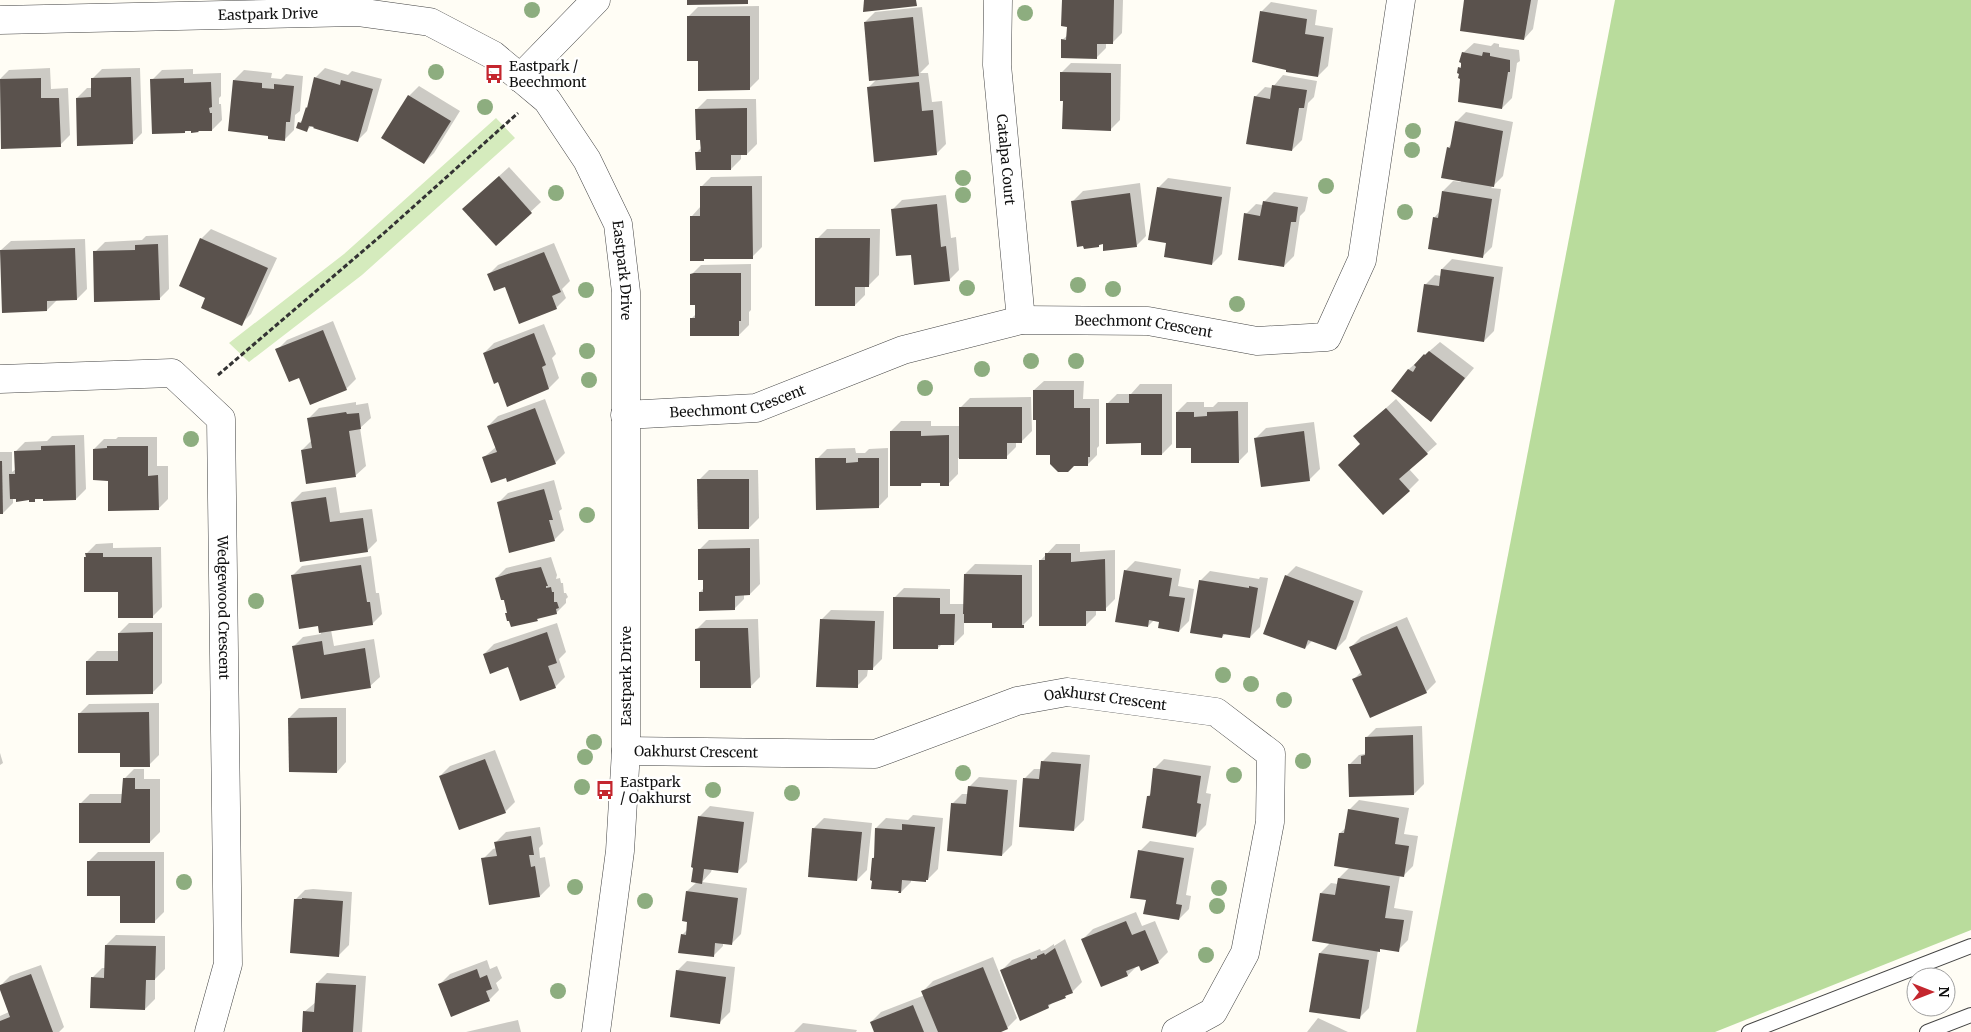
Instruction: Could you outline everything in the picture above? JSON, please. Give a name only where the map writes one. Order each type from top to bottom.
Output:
[{"type":"street","points":[[529,86],[596,0]]},
{"type":"street","name":"Catalpa Court","points":[[998,0],[997,65],[1021,320]]},
{"type":"street","name":"Beechmont Crescent","points":[[625,415],[756,408],[903,350],[1021,320],[1148,321],[1257,341],[1327,337],[1362,260],[1401,0]]},
{"type":"street","name":"Eastpark Drive","points":[[0,20],[357,12],[430,22],[493,55],[547,100],[587,160],[618,224],[626,292],[626,751],[620,851],[596,1032]]},
{"type":"street","name":"Wedgewood Crescent","points":[[0,379],[172,373],[221,419],[228,964],[209,1032]]},
{"type":"street","name":"Oakhurst Crescent","points":[[626,751],[876,754],[1017,701],[1067,692],[1216,712],[1271,754],[1270,822],[1245,953],[1213,1012],[1176,1032]]},
{"type":"lane","points":[[1750,1032],[1971,946]]},
{"type":"lane","points":[[1927,1032],[1971,1014]]},
{"type":"path","points":[[195,395],[384,233],[529,86]]},
{"type":"green space","points":[[1615,0],[1971,0],[1971,930],[1715,1032],[1416,1032]]},
{"type":"green space","points":[[496,118],[515,138],[362,275],[249,362],[229,343],[344,254]]},
{"type":"building","points":[[687,0],[748,0],[748,4],[687,5]]},
{"type":"building","points":[[864,0],[916,0],[917,6],[863,12]]},
{"type":"building","points":[[1062,0],[1114,0],[1113,44],[1097,44],[1097,59],[1061,58],[1061,39],[1066,40],[1067,27],[1061,26]]},
{"type":"building","points":[[1464,0],[1531,0],[1524,40],[1460,31]]},
{"type":"building","points":[[1260,11],[1307,19],[1305,34],[1324,37],[1318,77],[1286,72],[1286,70],[1252,62]]},
{"type":"building","points":[[687,16],[750,16],[750,90],[698,91],[698,61],[687,61]]},
{"type":"building","points":[[913,17],[919,76],[869,81],[864,22]]},
{"type":"building","points":[[1462,52],[1482,56],[1483,52],[1490,53],[1490,56],[1510,60],[1510,72],[1508,72],[1502,109],[1458,102],[1460,79],[1457,73],[1458,67],[1461,68],[1461,63],[1459,62]]},
{"type":"building","points":[[1060,72],[1111,73],[1111,131],[1062,129],[1063,101],[1060,101]]},
{"type":"building","points":[[131,77],[133,144],[77,146],[76,98],[91,97],[91,78]]},
{"type":"building","points":[[314,77],[340,85],[341,80],[373,89],[358,142],[314,127],[309,126],[307,132],[296,128],[298,122],[301,123],[307,108]]},
{"type":"building","points":[[41,78],[41,98],[59,98],[61,147],[1,149],[0,79]]},
{"type":"building","points":[[184,78],[184,83],[211,82],[212,107],[209,108],[210,113],[212,113],[212,131],[152,134],[150,79]]},
{"type":"building","points":[[233,80],[262,83],[262,88],[274,89],[274,84],[294,86],[290,122],[286,122],[285,141],[268,139],[268,136],[228,131]]},
{"type":"building","points":[[919,82],[922,111],[933,110],[937,155],[874,162],[867,87]]},
{"type":"building","points":[[1272,85],[1307,90],[1304,108],[1299,108],[1292,151],[1246,144],[1254,96],[1270,99]]},
{"type":"building","points":[[408,95],[451,121],[424,164],[381,138]]},
{"type":"building","points":[[747,108],[747,155],[731,155],[731,170],[696,170],[695,152],[701,152],[700,140],[696,140],[695,109]]},
{"type":"building","points":[[1455,121],[1503,131],[1494,187],[1441,178],[1447,147],[1450,148]]},
{"type":"building","points":[[499,176],[532,213],[496,246],[462,209]]},
{"type":"building","points":[[700,186],[752,186],[753,259],[704,259],[704,261],[690,261],[690,216],[700,216]]},
{"type":"building","points":[[1157,187],[1222,197],[1212,265],[1164,257],[1166,243],[1148,240]]},
{"type":"building","points":[[1442,191],[1492,199],[1483,258],[1428,249],[1433,217],[1438,218]]},
{"type":"building","points":[[1130,193],[1137,247],[1103,251],[1103,244],[1099,245],[1099,247],[1084,249],[1083,246],[1077,247],[1071,201]]},
{"type":"building","points":[[1263,201],[1298,207],[1296,222],[1291,222],[1284,267],[1238,260],[1244,213],[1260,216]]},
{"type":"building","points":[[937,204],[941,247],[946,246],[950,281],[914,285],[911,255],[896,256],[891,209]]},
{"type":"building","points":[[200,238],[268,268],[242,326],[201,308],[205,298],[179,286]]},
{"type":"building","points":[[815,238],[870,238],[869,287],[855,287],[855,306],[815,306]]},
{"type":"building","points":[[158,244],[160,300],[94,302],[93,251],[135,250],[135,245]]},
{"type":"building","points":[[75,248],[77,300],[47,301],[47,311],[2,313],[0,250]]},
{"type":"building","points":[[544,252],[561,292],[552,296],[557,309],[519,324],[505,287],[494,291],[487,274]]},
{"type":"building","points":[[1441,269],[1494,277],[1484,342],[1417,332],[1424,284],[1439,286]]},
{"type":"building","points":[[741,273],[741,321],[739,321],[739,336],[690,336],[690,318],[695,318],[695,305],[690,305],[690,274]]},
{"type":"building","points":[[323,330],[347,390],[310,405],[299,378],[289,382],[275,349]]},
{"type":"building","points":[[534,333],[546,365],[542,367],[549,389],[507,407],[498,382],[494,384],[483,353]]},
{"type":"building","points":[[1429,351],[1465,378],[1431,422],[1391,391],[1408,369],[1413,372],[1416,367],[1414,365]]},
{"type":"building","points":[[1033,390],[1074,390],[1074,408],[1090,408],[1090,457],[1088,457],[1088,466],[1074,466],[1068,472],[1058,472],[1050,464],[1050,455],[1036,455],[1036,420],[1033,420]]},
{"type":"building","points":[[1129,394],[1162,394],[1162,455],[1141,455],[1141,443],[1106,444],[1106,403],[1129,403]]},
{"type":"building","points":[[959,407],[1022,407],[1022,443],[1007,443],[1007,459],[959,459]]},
{"type":"building","points":[[535,408],[556,464],[507,482],[506,478],[491,483],[482,457],[497,452],[487,426]]},
{"type":"building","points":[[1386,408],[1428,454],[1399,479],[1410,491],[1383,515],[1338,465],[1360,444],[1353,436]]},
{"type":"building","points":[[1238,411],[1239,463],[1191,463],[1191,448],[1176,448],[1176,412],[1194,412],[1194,417],[1207,416],[1207,412]]},
{"type":"building","points":[[346,412],[347,414],[359,413],[361,429],[349,431],[356,477],[306,484],[301,450],[312,448],[307,418]]},
{"type":"building","points":[[890,431],[921,431],[921,436],[949,435],[949,486],[940,486],[940,483],[921,483],[921,486],[890,486]]},
{"type":"building","points":[[1304,431],[1310,481],[1261,487],[1254,438]]},
{"type":"building","points":[[75,445],[76,500],[43,501],[43,499],[35,499],[35,502],[29,502],[29,500],[16,502],[16,499],[10,499],[9,474],[15,474],[14,451],[41,450],[41,446]]},
{"type":"building","points":[[107,446],[148,446],[148,476],[158,475],[159,510],[108,511],[108,481],[93,480],[93,449],[107,448]]},
{"type":"building","points":[[815,458],[846,458],[846,463],[858,462],[858,458],[879,458],[879,508],[816,510]]},
{"type":"building","points":[[0,461],[2,461],[3,514],[0,514]]},
{"type":"building","points":[[697,479],[749,479],[749,529],[698,529]]},
{"type":"building","points":[[544,489],[553,520],[549,520],[555,541],[509,553],[497,502]]},
{"type":"building","points":[[326,497],[330,522],[363,518],[368,552],[300,562],[291,502]]},
{"type":"building","points":[[750,548],[750,595],[735,596],[735,610],[699,611],[699,592],[703,592],[703,580],[698,580],[698,549]]},
{"type":"building","points":[[85,553],[103,553],[103,557],[152,557],[153,618],[118,618],[118,592],[84,592]]},
{"type":"building","points":[[1045,553],[1071,553],[1071,562],[1105,559],[1106,611],[1086,611],[1086,626],[1039,626],[1039,560],[1045,560]]},
{"type":"building","points":[[361,565],[367,602],[370,602],[373,625],[319,633],[318,626],[299,629],[291,575]]},
{"type":"building","points":[[541,567],[548,586],[546,588],[551,587],[552,592],[554,592],[554,602],[557,602],[559,608],[556,609],[557,614],[537,619],[538,621],[511,627],[509,621],[507,621],[504,600],[501,600],[495,578]]},
{"type":"building","points":[[1124,570],[1172,578],[1169,596],[1185,598],[1179,632],[1158,628],[1159,622],[1149,620],[1148,627],[1115,622]]},
{"type":"building","points":[[964,574],[1022,575],[1022,625],[1024,625],[1024,628],[992,628],[992,623],[964,623]]},
{"type":"building","points":[[1285,575],[1354,601],[1336,650],[1308,640],[1305,649],[1263,634]]},
{"type":"building","points":[[1199,580],[1258,588],[1250,638],[1223,634],[1222,638],[1190,633]]},
{"type":"building","points":[[893,597],[940,598],[940,614],[955,614],[954,645],[938,645],[938,649],[893,649]]},
{"type":"building","points":[[820,619],[875,621],[873,670],[858,670],[858,688],[816,687]]},
{"type":"building","points":[[1397,626],[1427,693],[1370,718],[1352,679],[1362,675],[1349,647]]},
{"type":"building","points":[[748,628],[751,688],[700,688],[700,661],[695,661],[695,629]]},
{"type":"building","points":[[153,632],[153,694],[86,695],[86,661],[118,661],[118,633]]},
{"type":"building","points":[[547,632],[557,663],[548,666],[556,688],[520,701],[508,667],[490,674],[483,654]]},
{"type":"building","points":[[322,641],[324,655],[365,648],[371,688],[301,699],[292,646]]},
{"type":"building","points":[[149,712],[150,767],[120,767],[120,753],[78,753],[78,713]]},
{"type":"building","points":[[337,717],[337,773],[289,772],[288,718]]},
{"type":"building","points":[[1413,735],[1414,795],[1349,797],[1348,764],[1361,764],[1361,756],[1365,755],[1365,737]]},
{"type":"building","points":[[485,759],[506,813],[459,830],[439,776]]},
{"type":"building","points":[[1041,761],[1081,764],[1074,831],[1019,827],[1023,778],[1039,779]]},
{"type":"building","points":[[1153,768],[1201,776],[1197,803],[1201,804],[1196,837],[1142,828],[1147,796],[1150,796]]},
{"type":"building","points":[[123,778],[135,778],[135,789],[150,789],[150,843],[79,843],[79,803],[121,803]]},
{"type":"building","points":[[968,786],[1008,790],[1002,856],[947,851],[951,803],[966,804]]},
{"type":"building","points":[[1348,809],[1399,818],[1395,844],[1409,846],[1404,877],[1334,866],[1339,833],[1344,833]]},
{"type":"building","points":[[698,816],[744,822],[738,873],[704,869],[702,884],[691,882],[693,868],[691,867]]},
{"type":"building","points":[[902,824],[935,827],[928,880],[926,882],[902,880],[901,893],[898,893],[899,891],[871,889],[872,881],[870,880],[872,858],[874,858],[875,828],[902,830]]},
{"type":"building","points":[[812,828],[862,832],[857,881],[808,877]]},
{"type":"building","points":[[531,836],[534,855],[529,855],[531,867],[535,866],[540,897],[489,905],[481,858],[497,856],[494,842]]},
{"type":"building","points":[[1138,850],[1184,858],[1176,904],[1182,905],[1179,920],[1143,914],[1146,900],[1130,898]]},
{"type":"building","points":[[87,861],[155,861],[155,923],[120,923],[120,896],[87,896]]},
{"type":"building","points":[[1338,878],[1390,886],[1385,918],[1404,920],[1399,952],[1380,949],[1380,952],[1312,941],[1320,893],[1335,895]]},
{"type":"building","points":[[686,891],[738,898],[732,945],[715,943],[714,957],[678,953],[681,934],[686,935],[687,922],[682,921]]},
{"type":"building","points":[[294,899],[343,901],[339,957],[290,953]]},
{"type":"building","points":[[1126,921],[1132,935],[1145,930],[1159,963],[1141,971],[1139,966],[1126,971],[1128,976],[1101,987],[1081,939]]},
{"type":"building","points":[[105,945],[156,946],[155,980],[146,980],[145,1010],[90,1008],[91,977],[104,978]]},
{"type":"building","points":[[1055,948],[1073,993],[1048,1005],[1049,1008],[1020,1021],[1000,970],[1030,958],[1031,960],[1037,958],[1037,956],[1044,953],[1045,955]]},
{"type":"building","points":[[1319,953],[1369,960],[1360,1019],[1309,1012]]},
{"type":"building","points":[[983,967],[1008,1029],[1001,1032],[938,1032],[921,991]]},
{"type":"building","points":[[477,969],[480,978],[487,975],[492,989],[486,991],[490,1001],[451,1017],[438,984]]},
{"type":"building","points":[[676,970],[726,977],[720,1024],[670,1017]]},
{"type":"building","points":[[31,974],[53,1032],[0,1032],[0,1021],[10,1017],[0,985]]},
{"type":"building","points":[[316,983],[356,985],[353,1032],[302,1032],[303,1011],[314,1012]]},
{"type":"building","points":[[913,1005],[924,1032],[874,1032],[870,1022]]},
{"type":"place","name":"Eastpark / Beechmont","points":[[494,74]]},
{"type":"place","name":"Eastpark / Oakhurst","points":[[605,790]]}]
